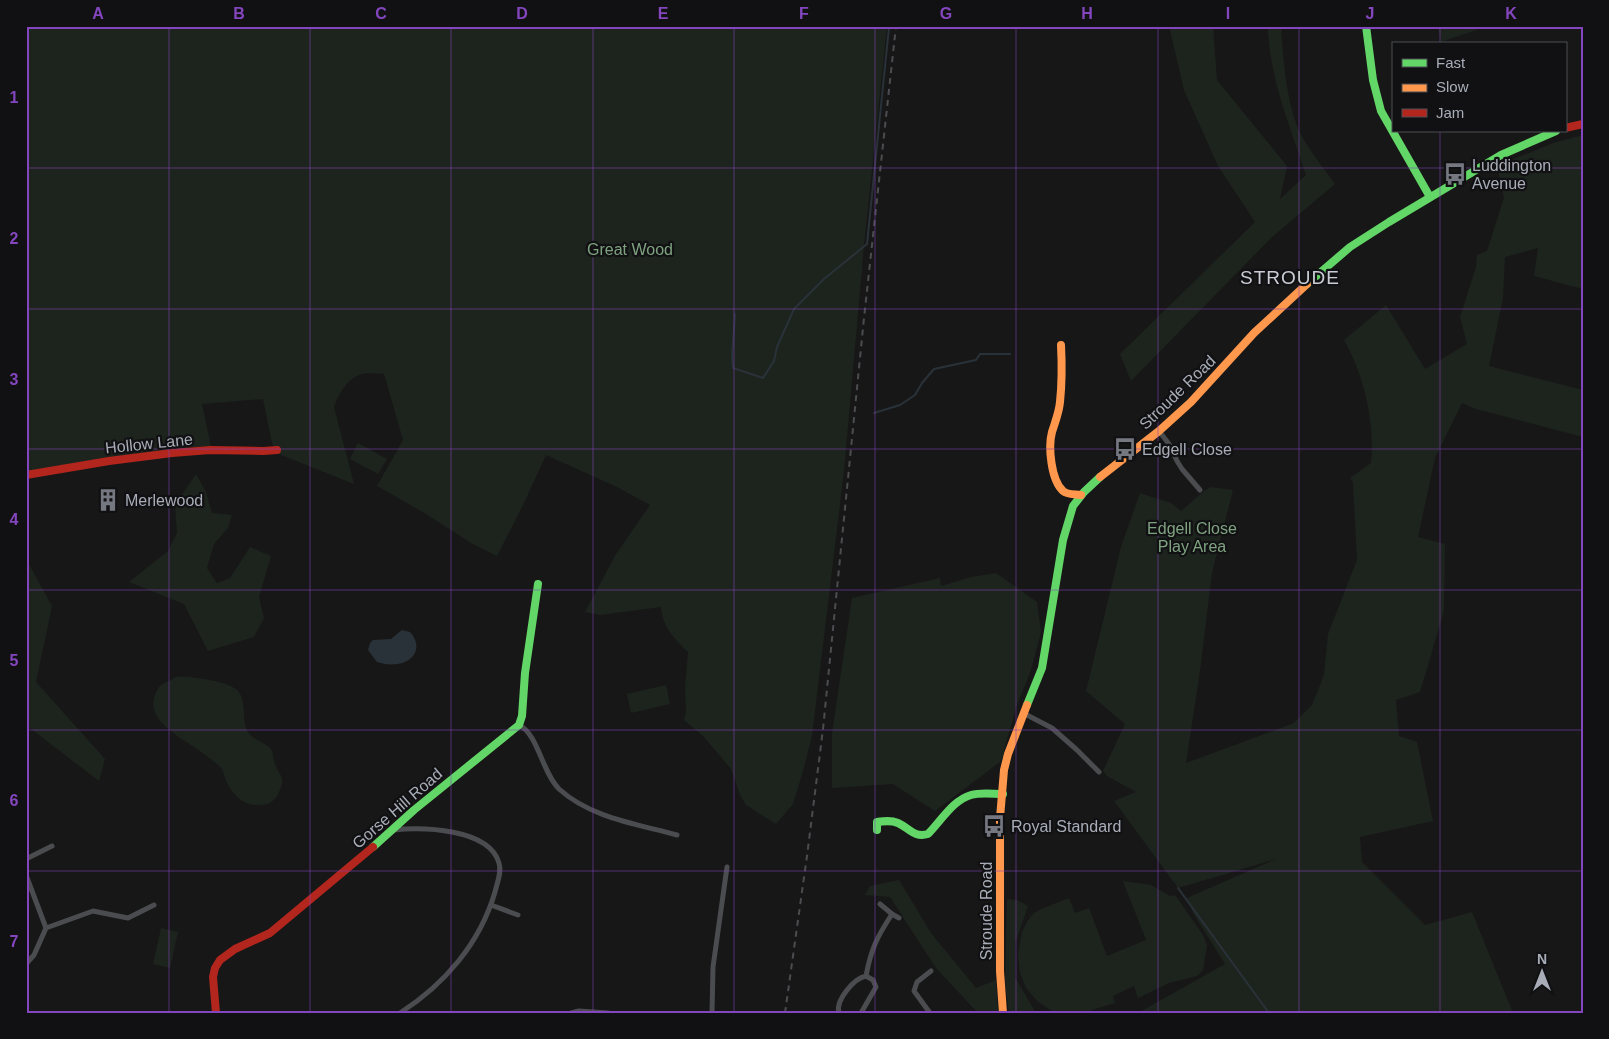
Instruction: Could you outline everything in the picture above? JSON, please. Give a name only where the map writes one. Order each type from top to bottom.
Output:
[{"type":"street","points":[[1366,26],[1377,101],[1392,130]]},
{"type":"street","points":[[1566,128],[1583,124]]},
{"type":"street","points":[[1393,132],[1430,197]]},
{"type":"street","name":"Stroude Road","points":[[1003,1013],[1000,971],[999,880],[1003,780],[1008,754],[1042,668],[1063,540],[1073,506],[1094,482],[1159,431],[1208,385],[1254,333],[1335,260],[1358,242],[1501,155],[1526,142],[1553,132]]},
{"type":"street","points":[[1061,345],[1062,378],[1059,413],[1050,442],[1051,462],[1059,487],[1073,506]]},
{"type":"street","points":[[1159,431],[1169,444],[1182,469],[1200,490]]},
{"type":"street","name":"Hollow Lane","points":[[26,476],[120,459],[192,451],[277,450]]},
{"type":"street","points":[[1065,493],[1081,495]]},
{"type":"street","points":[[538,584],[525,673],[522,716],[519,725],[528,730],[551,779],[569,796],[590,808],[621,821],[677,835]]},
{"type":"street","points":[[1025,714],[1056,732],[1099,772]]},
{"type":"street","name":"Gorse Hill Road","points":[[216,1013],[213,977],[216,967],[222,959],[240,946],[259,940],[270,933],[393,830],[414,810],[519,725]]},
{"type":"street","points":[[877,830],[877,822],[894,822],[900,824],[914,835],[923,836],[928,834],[953,807],[968,796],[1003,794]]},
{"type":"street","points":[[393,830],[436,828],[464,835],[492,850],[500,864],[499,877],[491,905],[471,946],[438,982],[400,1013]]},
{"type":"street","points":[[26,859],[52,846]]},
{"type":"street","points":[[712,1013],[713,967],[727,866]]},
{"type":"street","points":[[26,874],[46,928],[34,955],[26,964]]},
{"type":"street","points":[[880,904],[899,918]]},
{"type":"street","points":[[46,928],[93,911],[128,918],[154,905]]},
{"type":"street","points":[[491,905],[518,914]]},
{"type":"street","points":[[866,976],[876,939],[892,914]]},
{"type":"street","points":[[930,1013],[914,991],[917,982],[931,971]]},
{"type":"street","points":[[839,1013],[838,1008],[843,997],[859,978],[866,976],[873,980],[876,987],[862,1013]]},
{"type":"street","points":[[571,1013],[579,1011],[608,1013]]},
{"type":"green space","name":"Great Wood","points":[[26,26],[887,26],[864,246],[844,471],[812,736],[793,804],[776,824],[746,805],[740,795],[731,769],[704,737],[684,720],[686,713],[685,689],[688,652],[667,626],[661,607],[600,615],[585,612],[616,554],[650,505],[617,487],[546,455],[497,556],[471,543],[377,486],[403,440],[384,374],[365,374],[354,377],[343,388],[334,407],[354,484],[276,453],[272,443],[263,399],[202,404],[211,446],[183,448],[26,471]]},
{"type":"green space","points":[[1169,26],[1213,26],[1217,80],[1287,166],[1280,199],[1306,175],[1281,102],[1272,64],[1268,26],[1281,26],[1287,85],[1298,129],[1315,157],[1335,184],[1271,238],[1131,381],[1120,354],[1255,222],[1218,166],[1184,90]]},
{"type":"green space","points":[[1438,26],[1488,26],[1441,42]]},
{"type":"green space","name":"Edgell Close Play Area","points":[[1583,135],[1583,289],[1534,276],[1538,248],[1505,257],[1503,298],[1489,366],[1583,390],[1583,437],[1476,409],[1462,403],[1435,458],[1418,537],[1445,544],[1444,611],[1420,692],[1396,700],[1399,736],[1417,742],[1433,821],[1360,837],[1362,862],[1425,925],[1472,912],[1513,1013],[1138,1013],[1225,964],[1193,913],[1187,898],[1276,859],[1178,888],[1114,801],[1136,792],[1107,776],[1103,771],[1125,724],[1086,691],[1121,547],[1140,493],[1171,503],[1181,511],[1211,487],[1233,490],[1212,573],[1186,763],[1294,723],[1312,705],[1324,675],[1328,634],[1357,560],[1353,482],[1350,478],[1371,463],[1371,432],[1366,400],[1357,368],[1344,340],[1386,305],[1425,369],[1467,344],[1460,317],[1476,267],[1477,255],[1487,251],[1504,198],[1497,166],[1553,143]]},
{"type":"green space","points":[[358,443],[387,459],[378,474],[350,459]]},
{"type":"green space","points":[[196,474],[206,492],[212,513],[232,515],[228,528],[214,544],[207,568],[217,583],[230,578],[250,547],[271,556],[259,597],[264,618],[254,637],[208,651],[184,604],[129,582],[168,551],[177,533],[175,505]]},
{"type":"green space","points":[[26,559],[52,606],[36,682],[105,759],[99,781],[26,725]]},
{"type":"green space","points":[[996,573],[1037,602],[1041,632],[1031,670],[1017,705],[1000,762],[935,811],[893,784],[832,788],[832,733],[852,598],[940,578],[941,586],[971,577]]},
{"type":"green space","points":[[176,677],[199,678],[218,682],[233,687],[238,691],[241,695],[248,732],[252,737],[271,749],[274,762],[282,777],[278,795],[272,801],[255,805],[244,802],[231,789],[220,766],[173,733],[159,719],[153,702],[156,692],[159,687]]},
{"type":"green space","points":[[666,685],[670,704],[631,713],[627,694]]},
{"type":"green space","points":[[899,880],[931,933],[976,988],[996,980],[998,1013],[978,1013],[936,968],[890,897],[865,895],[870,886]]},
{"type":"green space","points":[[1123,881],[1151,885],[1170,896],[1175,895],[1203,935],[1207,945],[1203,970],[1197,976],[1169,983],[1138,998],[1134,986],[1113,996],[1115,1003],[1082,1013],[1055,1013],[1037,1001],[1026,988],[1020,973],[1018,955],[1022,932],[1028,920],[1041,909],[1069,898],[1075,913],[1089,908],[1107,956],[1146,940]]},
{"type":"green space","points":[[1007,899],[1017,900],[1028,906],[1015,944],[1015,977],[1036,1013],[1009,1013],[1005,983]]},
{"type":"green space","points":[[161,928],[178,932],[170,968],[153,964]]},
{"type":"shaded area","points":[[402,630],[410,632],[414,637],[416,648],[412,657],[403,663],[397,664],[377,662],[368,650],[370,643],[373,640],[391,639]]},
{"type":"waterway","points":[[735,314],[733,368],[763,378],[774,361],[777,347],[794,309],[824,279],[867,244],[889,27]]},
{"type":"waterway","points":[[874,413],[900,405],[915,395],[934,369],[976,360],[980,354],[1010,354]]},
{"type":"waterway","points":[[1178,888],[1269,1013]]},
{"type":"railway","points":[[785,1013],[823,729],[864,318],[896,26]]},
{"type":"traffic: fast","points":[[1366,26],[1373,80],[1381,111],[1392,130]]},
{"type":"traffic: fast","points":[[1393,132],[1430,197]]},
{"type":"traffic: fast","points":[[1307,284],[1350,247],[1389,222],[1501,155],[1554,132]]},
{"type":"traffic: fast","points":[[1027,705],[1042,668],[1063,540],[1073,506],[1100,477]]},
{"type":"traffic: fast","points":[[373,847],[414,810],[519,725],[522,716],[525,673],[538,584]]},
{"type":"traffic: fast","points":[[877,830],[877,822],[890,821],[898,823],[915,834],[928,834],[959,801],[971,795],[1003,794]]},
{"type":"traffic: slow","points":[[1100,477],[1159,431],[1191,402],[1254,333],[1307,284]]},
{"type":"traffic: slow","points":[[1061,345],[1061,395],[1051,438],[1051,463],[1056,479],[1063,491],[1069,494],[1081,495]]},
{"type":"traffic: slow","points":[[1003,1013],[1000,971],[1000,818],[1004,770],[1008,754],[1027,705]]},
{"type":"traffic: jam","points":[[1566,128],[1583,124]]},
{"type":"traffic: jam","points":[[26,475],[172,453],[210,450],[277,450]]},
{"type":"traffic: jam","points":[[216,1013],[213,977],[215,968],[220,960],[235,949],[270,933],[373,847]]},
{"type":"place","name":"Luddington Avenue","points":[[1455,174]]},
{"type":"place","name":"Edgell Close","points":[[1125,449]]},
{"type":"place","name":"Merlewood","points":[[108,500]]},
{"type":"place","name":"Royal Standard","points":[[994,826]]},
{"type":"district","name":"STROUDE","points":[[1290,277]]}]
